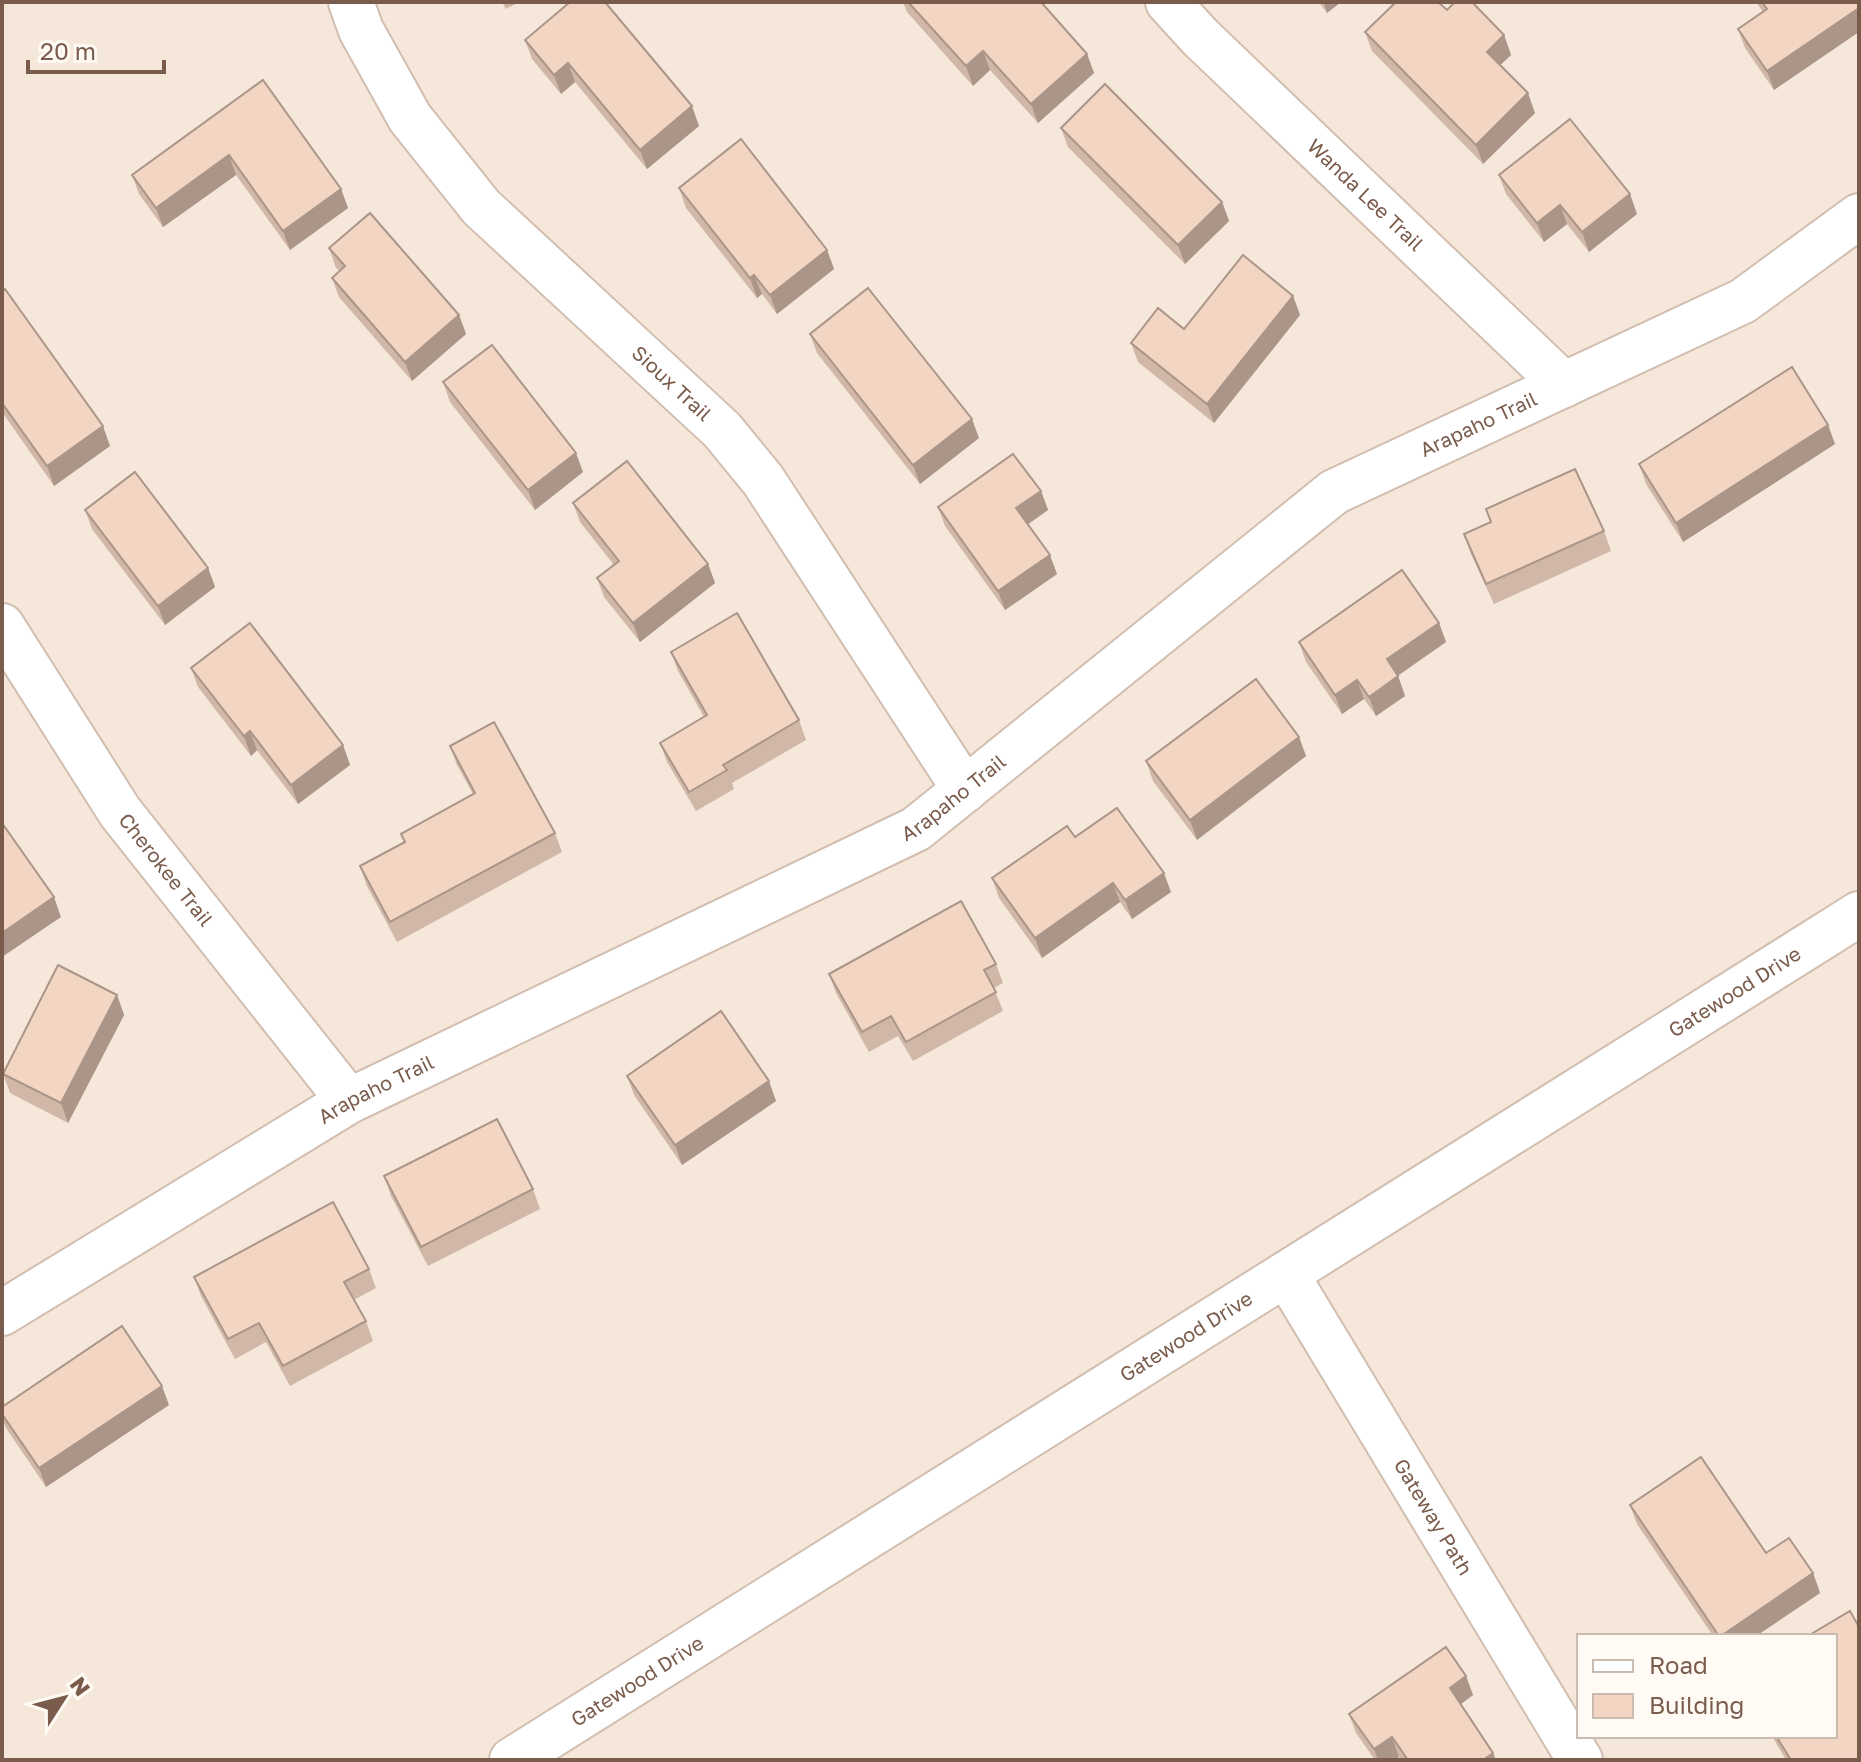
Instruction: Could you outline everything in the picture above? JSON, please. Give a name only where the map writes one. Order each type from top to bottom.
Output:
[{"type":"street","name":"Sioux Trail","points":[[351,2],[361,30],[410,118],[481,207],[722,430],[763,480],[965,790]]},
{"type":"street","name":"Wanda Lee Trail","points":[[1168,2],[1200,37],[1564,385]]},
{"type":"street","name":"Arapaho Trail","points":[[2,1313],[349,1101],[916,829],[1334,492],[1743,301],[1859,216]]},
{"type":"street","name":"Cherokee Trail","points":[[2,626],[120,812],[349,1101]]},
{"type":"street","name":"Gatewood Drive","points":[[512,1760],[1859,914]]},
{"type":"street","name":"Gateway Path","points":[[1286,1274],[1580,1760]]},
{"type":"shaded area","points":[[2,2],[1859,2],[1859,1760],[2,1760]]},
{"type":"building","points":[[570,2],[605,2],[692,106],[640,150],[568,63],[554,75],[525,40]]},
{"type":"building","points":[[908,2],[1041,2],[1087,54],[1031,104],[983,51],[966,66]]},
{"type":"building","points":[[1396,2],[1438,2],[1447,10],[1455,2],[1472,2],[1504,35],[1487,52],[1528,93],[1476,145],[1365,32]]},
{"type":"building","points":[[1762,2],[1859,2],[1859,8],[1767,71],[1738,29],[1767,9]]},
{"type":"building","points":[[263,80],[341,189],[283,231],[229,155],[156,208],[132,175]]},
{"type":"building","points":[[1105,84],[1222,202],[1178,245],[1061,128]]},
{"type":"building","points":[[1570,119],[1630,194],[1582,232],[1560,205],[1537,223],[1499,175]]},
{"type":"building","points":[[741,139],[827,250],[770,295],[754,275],[750,278],[679,188]]},
{"type":"building","points":[[370,213],[459,315],[405,362],[332,278],[345,266],[329,248]]},
{"type":"building","points":[[1243,255],[1293,296],[1207,404],[1131,343],[1158,308],[1184,329]]},
{"type":"building","points":[[868,288],[972,419],[913,465],[810,334]]},
{"type":"building","points":[[5,289],[103,426],[47,466],[2,403],[2,292]]},
{"type":"building","points":[[492,345],[576,453],[528,490],[443,382]]},
{"type":"building","points":[[1792,367],[1828,425],[1676,523],[1639,464]]},
{"type":"building","points":[[1013,454],[1041,491],[1016,508],[1050,555],[998,591],[938,507]]},
{"type":"building","points":[[627,461],[708,564],[633,623],[597,578],[619,561],[573,503]]},
{"type":"building","points":[[1575,469],[1604,531],[1486,584],[1464,534],[1491,522],[1486,509]]},
{"type":"building","points":[[135,472],[208,568],[158,606],[85,510]]},
{"type":"building","points":[[1402,570],[1439,623],[1387,659],[1398,676],[1369,697],[1357,680],[1335,695],[1299,642]]},
{"type":"building","points":[[737,613],[799,720],[723,765],[727,770],[689,792],[660,743],[707,715],[671,652]]},
{"type":"building","points":[[250,623],[343,745],[291,785],[250,731],[244,736],[191,668]]},
{"type":"building","points":[[1256,679],[1299,737],[1190,820],[1146,761]]},
{"type":"building","points":[[494,722],[555,833],[390,922],[360,866],[405,842],[401,834],[475,793],[450,746]]},
{"type":"building","points":[[1117,808],[1164,873],[1125,900],[1113,883],[1035,938],[992,878],[1067,826],[1075,837]]},
{"type":"building","points":[[2,823],[54,897],[2,933]]},
{"type":"building","points":[[961,901],[996,964],[984,970],[996,992],[906,1042],[891,1016],[862,1032],[829,974]]},
{"type":"building","points":[[58,965],[117,995],[61,1103],[3,1074]]},
{"type":"building","points":[[721,1011],[769,1081],[675,1145],[627,1076]]},
{"type":"building","points":[[497,1119],[533,1189],[421,1247],[384,1176]]},
{"type":"building","points":[[333,1202],[369,1269],[344,1282],[366,1321],[283,1366],[259,1323],[228,1339],[194,1277]]},
{"type":"building","points":[[122,1326],[162,1386],[39,1468],[2,1414],[2,1407]]},
{"type":"building","points":[[1701,1457],[1766,1553],[1789,1538],[1813,1573],[1724,1634],[1718,1634],[1630,1505]]},
{"type":"building","points":[[1850,1611],[1859,1627],[1859,1760],[1791,1760],[1777,1738],[1837,1738],[1837,1634],[1811,1634]]},
{"type":"building","points":[[1446,1647],[1466,1676],[1450,1688],[1493,1753],[1483,1760],[1408,1760],[1392,1737],[1374,1749],[1349,1714]]}]
